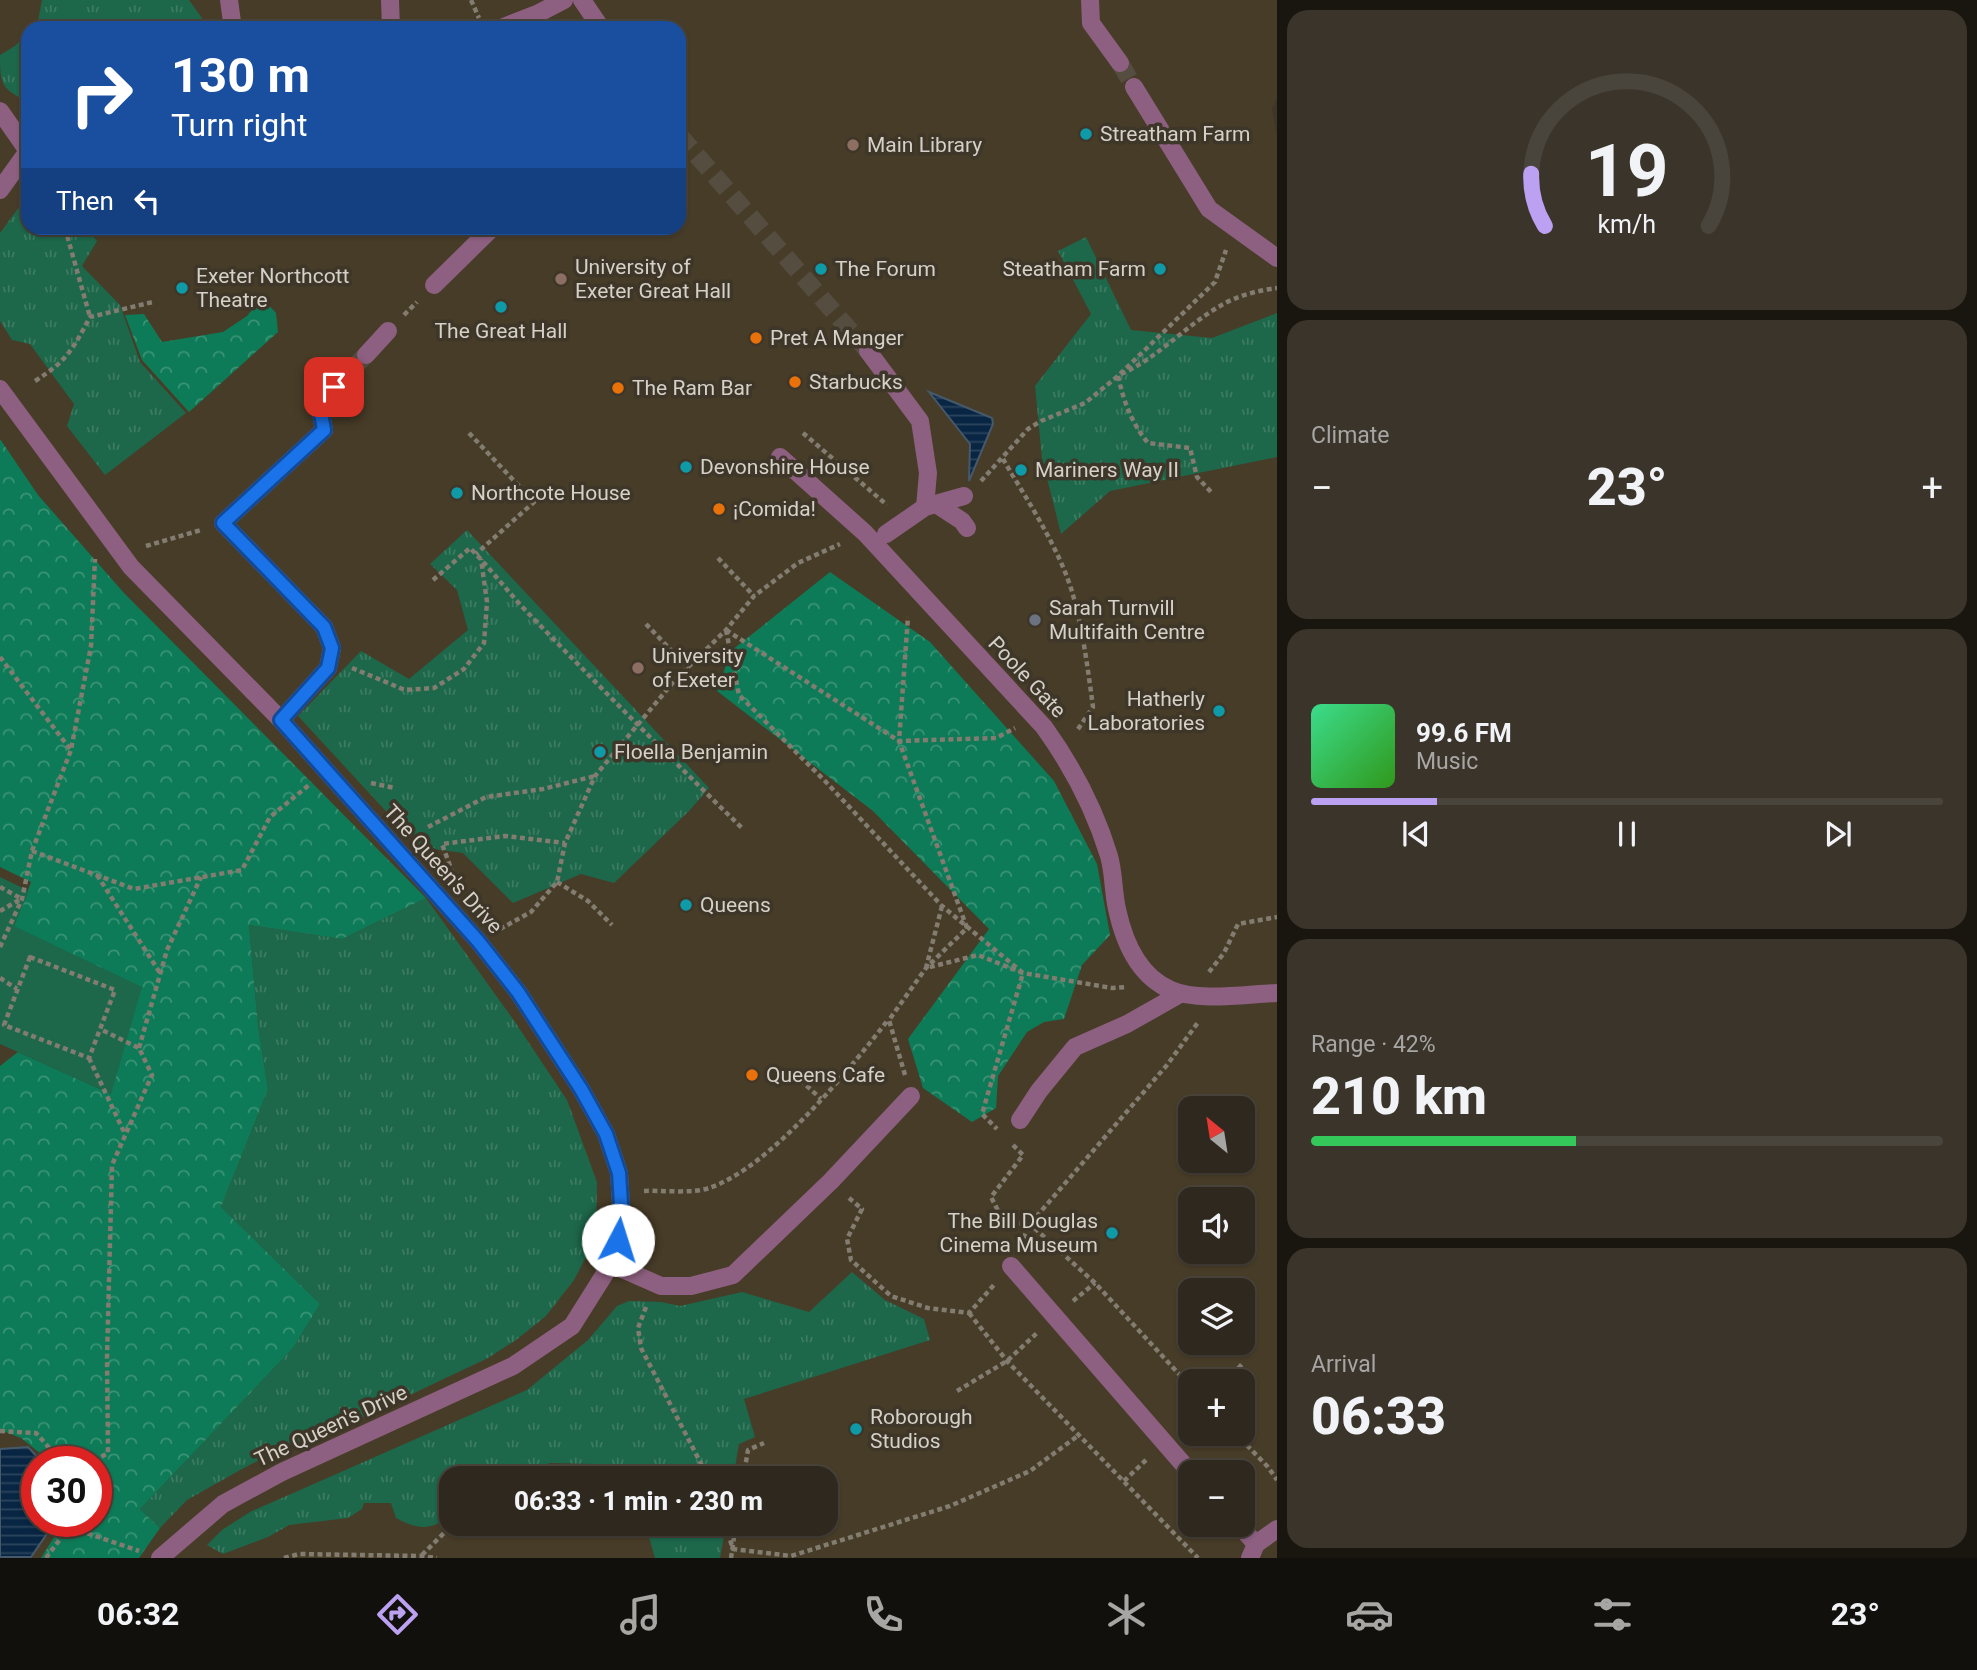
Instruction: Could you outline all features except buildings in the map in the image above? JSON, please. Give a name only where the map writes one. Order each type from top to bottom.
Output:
[{"type":"street","points":[[229,0],[232,21]]},
{"type":"street","points":[[390,0],[391,21]]},
{"type":"street","points":[[519,21],[565,0]]},
{"type":"street","points":[[582,0],[596,21]]},
{"type":"street","points":[[1090,0],[1091,23],[1120,63]]},
{"type":"street","points":[[1134,87],[1209,209],[1277,258]]},
{"type":"street","points":[[0,111],[21,141]]},
{"type":"street","points":[[0,190],[21,161]]},
{"type":"street","points":[[434,285],[485,235]]},
{"type":"street","points":[[366,355],[388,331]]},
{"type":"street","points":[[868,351],[920,421],[930,506]]},
{"type":"street","points":[[281,720],[328,668],[332,648],[324,627],[223,523],[324,430],[319,402],[334,387]]},
{"type":"street","name":"The Queen's Drive","points":[[0,389],[131,566],[281,720],[478,941],[518,992],[581,1089],[606,1134],[619,1173],[622,1219],[611,1264],[572,1326],[513,1366],[282,1472],[223,1504],[160,1558]]},
{"type":"street","name":"Poole Gate","points":[[780,457],[865,533],[1044,727],[1062,752],[1084,794],[1109,858],[1117,910],[1132,954],[1141,970],[1158,984],[1180,994],[1277,993]]},
{"type":"street","points":[[887,534],[898,516],[964,496]]},
{"type":"street","points":[[930,506],[962,521],[967,528]]},
{"type":"street","points":[[1020,1120],[1074,1047],[1126,1024],[1180,994]]},
{"type":"street","points":[[611,1264],[661,1286],[691,1286],[733,1275],[831,1181],[911,1096]]},
{"type":"street","points":[[1012,1266],[1180,1460]]},
{"type":"street","points":[[1253,1551],[1277,1529]]},
{"type":"street","points":[[160,1558],[177,1558]]},
{"type":"path","points":[[471,0],[480,21]]},
{"type":"path","points":[[964,496],[1003,459],[1028,429],[1085,403],[1118,376],[1215,282],[1233,227]]},
{"type":"path","points":[[35,381],[57,368],[69,354],[90,317],[67,235]]},
{"type":"path","points":[[388,331],[434,285]]},
{"type":"path","points":[[1118,376],[1141,365],[1221,305],[1263,289],[1277,288]]},
{"type":"path","points":[[90,317],[153,302]]},
{"type":"path","points":[[1118,376],[1126,410],[1148,443],[1190,448],[1197,477],[1212,493]]},
{"type":"path","points":[[469,433],[534,502],[479,557]]},
{"type":"path","points":[[803,433],[898,516]]},
{"type":"path","points":[[1003,459],[1049,539],[1073,593],[1093,707],[1062,752]]},
{"type":"path","points":[[0,947],[22,899],[32,851],[71,750],[91,646],[96,520]]},
{"type":"path","points":[[138,549],[192,532]]},
{"type":"path","points":[[478,941],[531,912],[557,882],[565,843],[595,776],[754,596],[798,564],[865,533]]},
{"type":"path","points":[[433,580],[470,548],[530,615],[743,829]]},
{"type":"path","points":[[330,656],[366,676],[405,691],[434,688],[464,669],[484,643],[487,602],[479,557]]},
{"type":"path","points":[[718,558],[754,596]]},
{"type":"path","points":[[909,583],[899,741],[967,928]]},
{"type":"path","points":[[646,624],[688,668]]},
{"type":"path","points":[[726,630],[899,741],[996,738],[1033,717]]},
{"type":"path","points":[[726,630],[739,695],[825,781],[942,906],[1023,973]]},
{"type":"path","points":[[0,657],[71,750]]},
{"type":"path","points":[[32,851],[134,889],[242,870],[270,817],[326,772]]},
{"type":"path","points":[[428,827],[486,797],[543,789],[595,776]]},
{"type":"path","points":[[442,844],[505,836],[565,843]]},
{"type":"path","points":[[96,875],[160,973]]},
{"type":"path","points":[[139,1048],[167,950],[201,877]]},
{"type":"path","points":[[557,882],[588,901],[612,925]]},
{"type":"path","points":[[0,887],[22,899]]},
{"type":"path","points":[[0,911],[22,899]]},
{"type":"path","points":[[926,968],[942,906]]},
{"type":"path","points":[[969,1313],[1012,1266],[1030,1224],[1167,1065],[1210,995],[1210,970],[1224,953],[1238,924],[1277,917]]},
{"type":"path","points":[[621,1191],[706,1189],[737,1176],[778,1142],[847,1073],[926,968],[967,928]]},
{"type":"path","points":[[926,968],[978,956],[1023,973],[1112,988],[1158,984]]},
{"type":"path","points":[[89,1058],[115,990],[30,957],[4,1025],[89,1058],[126,1134]]},
{"type":"path","points":[[999,1130],[982,1114],[1023,973]]},
{"type":"path","points":[[0,978],[17,989]]},
{"type":"path","points":[[889,1020],[911,1096]]},
{"type":"path","points":[[100,1029],[139,1048],[152,1075],[112,1165],[107,1358],[108,1446]]},
{"type":"path","points":[[794,1074],[821,1099]]},
{"type":"path","points":[[1007,1139],[1023,1155],[991,1197],[1004,1222],[1030,1224],[1095,1283],[1178,1373]]},
{"type":"path","points":[[862,1209],[847,1239],[851,1261],[891,1296],[928,1308],[969,1313],[1007,1361],[1198,1558]]},
{"type":"path","points":[[957,1391],[1007,1361],[1095,1283]]},
{"type":"path","points":[[661,1286],[645,1307],[638,1328],[641,1348],[702,1466]]},
{"type":"path","points":[[1238,1369],[1243,1363]]},
{"type":"path","points":[[0,1431],[36,1433],[48,1446]]},
{"type":"path","points":[[733,1549],[792,1556],[950,1506],[1030,1471],[1079,1435]]},
{"type":"path","points":[[745,1466],[748,1450],[764,1443]]},
{"type":"path","points":[[1248,1446],[1277,1480]]},
{"type":"path","points":[[421,1556],[441,1536]]},
{"type":"path","points":[[729,1536],[733,1549]]},
{"type":"path","points":[[731,1558],[735,1536]]},
{"type":"path","points":[[46,1558],[60,1537]]},
{"type":"path","points":[[104,1537],[160,1558]]},
{"type":"path","points":[[284,1558],[299,1554],[437,1558]]},
{"type":"shaded area","name":"University of Exeter","points":[[0,0],[1277,0],[1277,98],[1272,108],[1277,136],[1277,1558],[0,1558]]},
{"type":"green space","points":[[42,0],[189,0],[204,21],[38,21]]},
{"type":"green space","points":[[21,40],[21,98],[7,89],[1,72],[0,55]]},
{"type":"green space","points":[[21,204],[21,235],[92,235],[97,241],[82,266],[120,305],[140,362],[186,413],[105,475],[67,426],[74,404],[30,344],[12,340],[0,321],[0,233]]},
{"type":"green space","points":[[1086,237],[1131,330],[1212,338],[1277,313],[1277,457],[1110,491],[1061,534],[1042,458],[1035,386],[1091,314],[1058,251]]},
{"type":"green space","points":[[262,298],[276,313],[278,332],[189,412],[142,360],[125,315],[144,314],[162,342],[223,332],[247,316]]},
{"type":"green space","points":[[0,439],[38,495],[124,593],[426,898],[342,939],[249,925],[258,1026],[268,1089],[221,1207],[320,1304],[293,1348],[140,1509],[160,1528],[139,1558],[41,1558],[54,1537],[112,1537],[112,1446],[31,1446],[21,1438],[0,1430],[0,1066],[18,1052],[111,1094],[14,926],[31,882],[0,867]]},
{"type":"green space","points":[[467,530],[709,788],[689,811],[614,883],[581,874],[513,903],[463,853],[419,847],[298,716],[361,651],[409,679],[468,630],[457,590],[430,564]]},
{"type":"green space","points":[[830,572],[930,642],[1054,781],[1097,864],[1110,935],[1082,965],[1064,1019],[1044,1022],[1027,1032],[998,1076],[996,1108],[972,1122],[923,1088],[908,1039],[989,929],[873,811],[717,691],[731,651]]},
{"type":"green space","points":[[0,877],[29,891],[14,926],[142,987],[111,1094],[0,1044]]},
{"type":"green space","points":[[426,898],[567,1100],[597,1182],[596,1232],[588,1253],[574,1280],[546,1316],[488,1358],[353,1422],[287,1446],[242,1469],[187,1500],[160,1528],[140,1509],[293,1348],[320,1304],[221,1207],[268,1089],[258,1026],[249,925],[342,939]]},
{"type":"green space","points":[[852,1272],[885,1300],[924,1319],[930,1340],[744,1399],[755,1437],[739,1444],[735,1466],[593,1466],[549,1463],[547,1466],[439,1466],[437,1524],[424,1527],[411,1525],[396,1518],[391,1503],[364,1503],[362,1509],[348,1518],[289,1525],[268,1537],[223,1554],[207,1545],[222,1530],[250,1512],[527,1390],[588,1340],[617,1306],[629,1301],[661,1302],[680,1306],[742,1292],[809,1312]]},
{"type":"green space","points":[[649,1536],[724,1536],[720,1558],[655,1558]]},
{"type":"water","points":[[929,392],[992,418],[993,424],[969,481],[970,444]]},
{"type":"water","points":[[21,1448],[21,1537],[45,1537],[31,1557],[0,1557],[0,1449]]},
{"type":"tunnel","points":[[1120,63],[1134,87]]},
{"type":"tunnel","points":[[686,143],[868,351]]},
{"type":"tunnel","points":[[334,387],[366,355]]},
{"type":"place","name":"Streatham Farm","points":[[1086,134]]},
{"type":"place","name":"Main Library","points":[[853,145]]},
{"type":"place","name":"The Forum","points":[[821,269]]},
{"type":"place","name":"Steatham Farm","points":[[1160,269]]},
{"type":"place","name":"University of Exeter Great Hall","points":[[561,279]]},
{"type":"place","name":"Exeter Northcott Theatre","points":[[182,288]]},
{"type":"place","name":"The Great Hall","points":[[501,307]]},
{"type":"place","name":"Pret A Manger","points":[[756,338]]},
{"type":"place","name":"Starbucks","points":[[795,382]]},
{"type":"place","name":"The Ram Bar","points":[[618,388]]},
{"type":"place","name":"Devonshire House","points":[[686,467]]},
{"type":"place","name":"Mariners Way II","points":[[1021,470]]},
{"type":"place","name":"Northcote House","points":[[457,493]]},
{"type":"place","name":"¡Comida!","points":[[719,509]]},
{"type":"place","name":"Sarah Turnvill Multifaith Centre","points":[[1035,620]]},
{"type":"place","name":"University of Exeter","points":[[638,668]]},
{"type":"place","name":"Hatherly Laboratories","points":[[1219,711]]},
{"type":"place","name":"Floella Benjamin","points":[[600,752]]},
{"type":"place","name":"Queens","points":[[686,905]]},
{"type":"place","name":"Queens Cafe","points":[[752,1075]]},
{"type":"place","name":"The Bill Douglas Cinema Museum","points":[[1112,1233]]},
{"type":"place","name":"Roborough Studios","points":[[856,1429]]},
{"type":"route","points":[[334,387],[319,402],[324,430],[223,523],[324,627],[332,648],[328,668],[281,720],[478,941],[518,992],[581,1089],[606,1134],[619,1173],[622,1219],[618,1240]]}]
